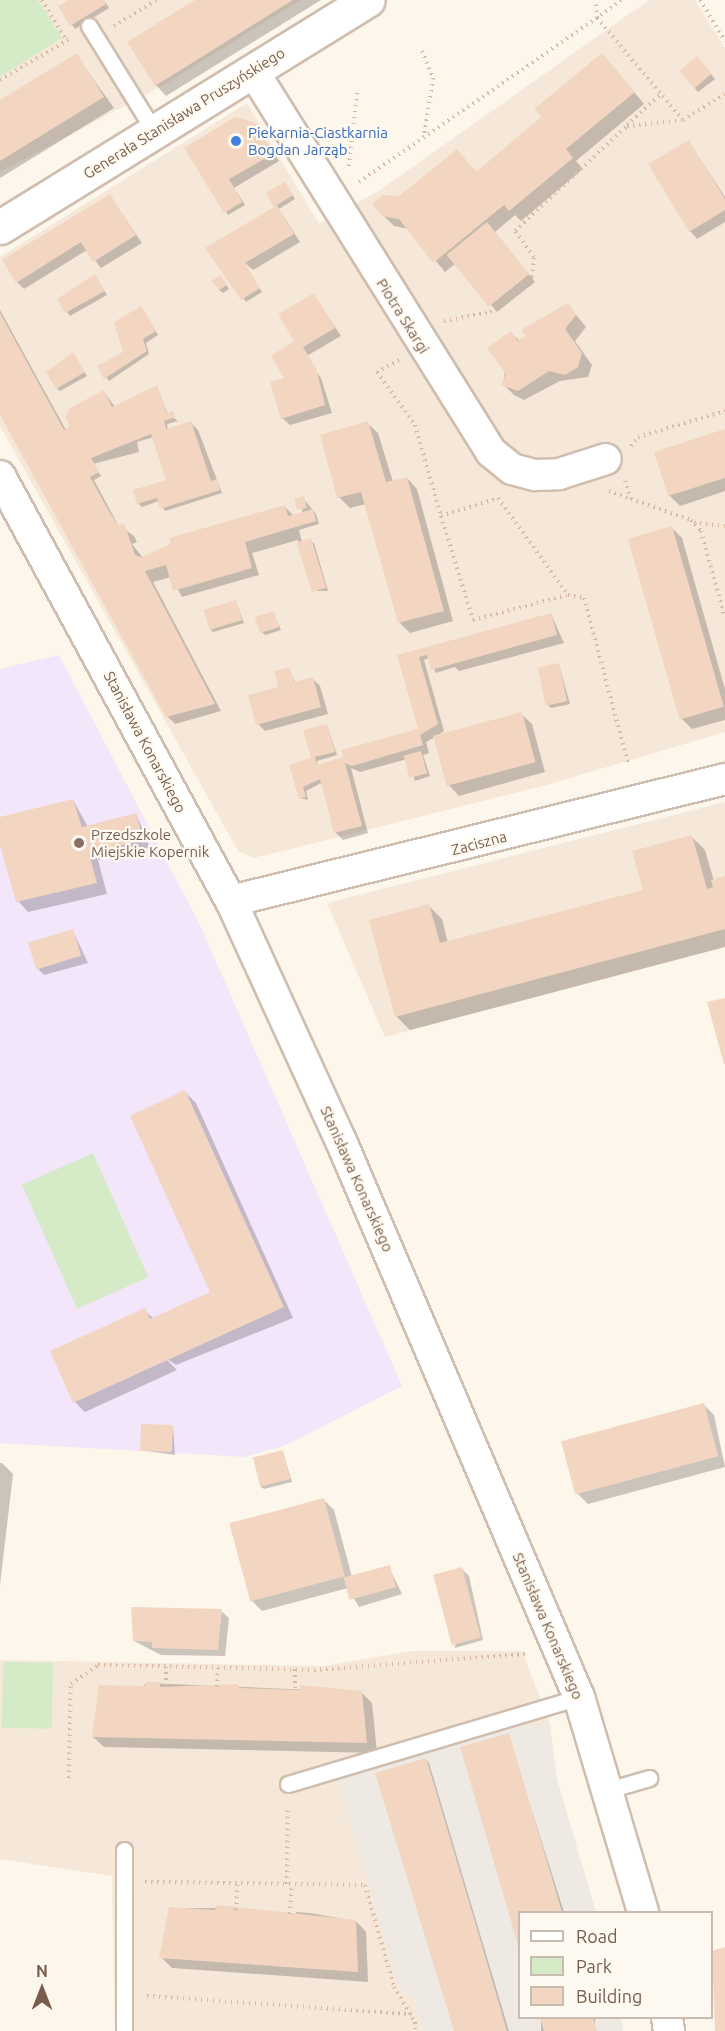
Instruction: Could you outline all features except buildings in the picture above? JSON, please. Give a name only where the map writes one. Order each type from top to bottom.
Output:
[{"type":"street","name":"Generała Stanisława Pruszyńskiego","points":[[0,226],[368,0]]},
{"type":"street","name":"Piotra Skargi","points":[[253,71],[410,328],[491,452],[512,470],[559,474],[606,459]]},
{"type":"street","name":"Stanisława Konarskiego","points":[[0,476],[231,901],[340,1141],[579,1697],[611,1789],[644,1911]]},
{"type":"street","name":"Zaciszna","points":[[231,901],[725,779]]},
{"type":"lane","points":[[89,26],[154,131]]},
{"type":"lane","points":[[288,1784],[579,1697]]},
{"type":"lane","points":[[611,1789],[649,1778]]},
{"type":"lane","points":[[124,1850],[124,2031]]},
{"type":"path","points":[[42,0],[66,40]]},
{"type":"path","points":[[595,0],[597,18],[683,120]]},
{"type":"path","points":[[347,190],[621,0]]},
{"type":"path","points":[[700,0],[725,41]]},
{"type":"path","points":[[422,51],[433,78],[423,137]]},
{"type":"path","points":[[348,179],[357,92]]},
{"type":"path","points":[[410,328],[490,312],[532,277],[534,258],[515,231],[661,94]]},
{"type":"path","points":[[627,126],[683,120],[725,94]]},
{"type":"path","points":[[631,499],[694,523],[725,526]]},
{"type":"path","points":[[441,516],[473,620],[567,595]]},
{"type":"path","points":[[694,523],[701,531],[725,618]]},
{"type":"path","points":[[69,1778],[71,1684],[98,1665],[295,1669],[527,1654]]},
{"type":"path","points":[[166,1667],[166,1686]]},
{"type":"path","points":[[218,1668],[218,1687]]},
{"type":"path","points":[[295,1669],[295,1688]]},
{"type":"path","points":[[288,1784],[290,1914]]},
{"type":"path","points":[[140,1894],[140,1882],[365,1885],[394,1987],[411,2014],[415,2031]]},
{"type":"path","points":[[236,1910],[238,1884]]},
{"type":"path","points":[[140,2007],[140,1995],[411,2014]]},
{"type":"shaded area","points":[[0,0],[301,0],[162,86],[0,172]]},
{"type":"shaded area","points":[[649,0],[695,0],[725,48],[725,732],[546,785],[315,843],[253,858],[238,851],[0,426],[0,257],[247,103],[319,224],[380,190]]},
{"type":"shaded area","points":[[59,655],[200,925],[402,1386],[286,1445],[245,1457],[0,1443],[0,669]]},
{"type":"shaded area","points":[[725,802],[725,947],[385,1037],[327,903]]},
{"type":"shaded area","points":[[412,1651],[522,1651],[550,1724],[507,1728],[398,1985],[416,2002],[421,2031],[115,2031],[112,1876],[0,1859],[0,1660],[323,1666]]},
{"type":"shaded area","points":[[550,1724],[557,1779],[596,1911],[518,1911],[518,2019],[621,2019],[623,2031],[421,2031],[416,2002],[398,1985],[337,1778],[507,1728]]},
{"type":"green space","points":[[0,0],[38,0],[62,38],[0,77]]},
{"type":"green space","points":[[93,1153],[148,1277],[77,1309],[22,1185]]},
{"type":"green space","points":[[3,1662],[53,1663],[52,1729],[2,1728]]},
{"type":"place","name":"Piekarnia-Ciastkarnia Bogdan Jarząb","points":[[236,141]]},
{"type":"place","name":"Przedszkole Miejskie Kopernik","points":[[79,843]]}]
